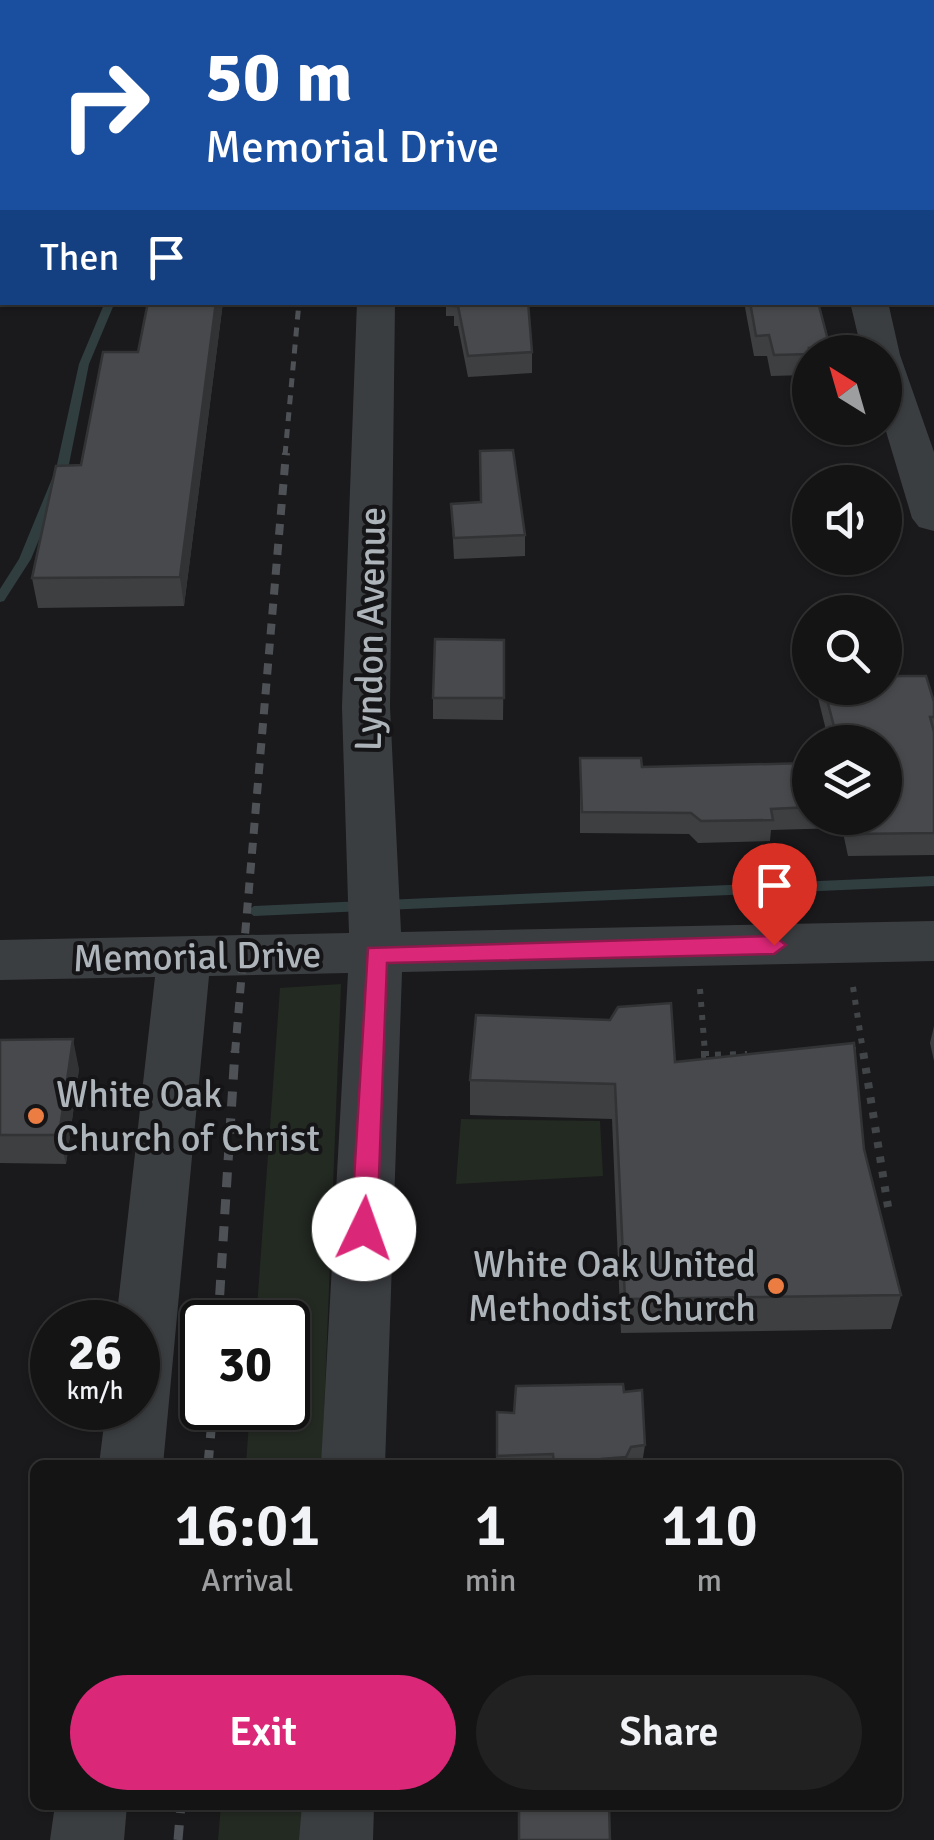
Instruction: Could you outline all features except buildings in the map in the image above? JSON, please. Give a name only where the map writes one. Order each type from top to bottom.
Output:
[{"type":"street","name":"Lyndon Avenue","points":[[353,1460],[376,954],[366,707],[376,305]]},
{"type":"street","points":[[870,305],[878,335]]},
{"type":"street","points":[[902,389],[916,412],[934,518]]},
{"type":"street","name":"Memorial Drive","points":[[0,960],[934,942]]},
{"type":"street","points":[[148,1300],[184,954]]},
{"type":"street","points":[[132,1460],[134,1430]]},
{"type":"street","points":[[87,1840],[90,1810]]},
{"type":"street","points":[[336,1840],[338,1810]]},
{"type":"path","points":[[854,987],[890,1213]]},
{"type":"path","points":[[700,989],[705,1056],[764,1054]]},
{"type":"path","points":[[843,1052],[862,1051]]},
{"type":"shaded area","points":[[341,984],[322,1460],[246,1460],[248,1430],[310,1430],[310,1300],[258,1300],[280,988]]},
{"type":"shaded area","points":[[461,1119],[600,1121],[603,1176],[456,1184]]},
{"type":"shaded area","points":[[221,1810],[308,1810],[307,1840],[218,1840]]},
{"type":"waterway","points":[[0,598],[25,559],[62,469],[84,364],[109,305]]},
{"type":"waterway","points":[[385,905],[934,881]]},
{"type":"waterway","points":[[254,911],[364,906]]},
{"type":"railway","points":[[285,455],[299,305]]},
{"type":"railway","points":[[235,1053],[286,453]]},
{"type":"railway","points":[[219,1300],[235,1051]]},
{"type":"railway","points":[[208,1460],[211,1430]]},
{"type":"railway","points":[[178,1840],[181,1810]]},
{"type":"place","name":"White Oak Church of Christ","points":[[36,1116]]},
{"type":"place","name":"White Oak United Methodist Church","points":[[776,1286]]},
{"type":"route","points":[[364,1229],[376,954],[774,945]]}]
